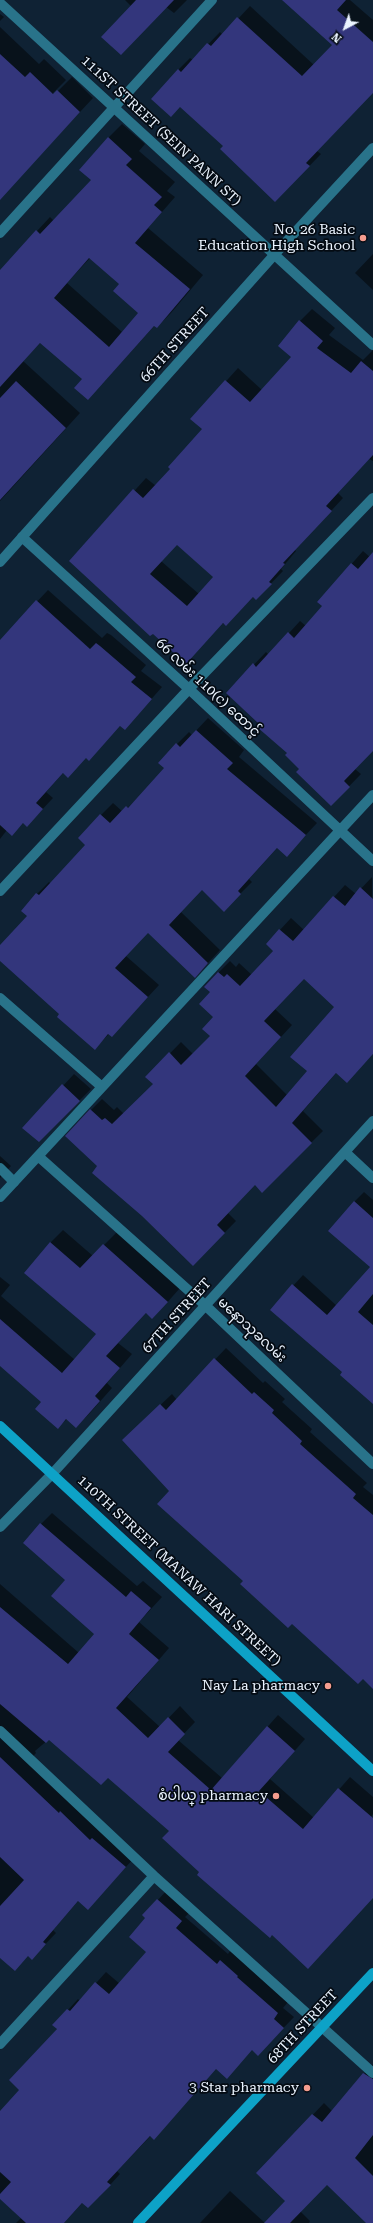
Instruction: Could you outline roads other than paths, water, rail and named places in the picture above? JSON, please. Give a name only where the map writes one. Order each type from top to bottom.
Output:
[{"type":"main road","name":"110TH STREET (MANAW HARI STREET)","points":[[0,1426],[373,1771]]},
{"type":"main road","name":"68TH STREET","points":[[138,2223],[323,2028],[373,1972]]},
{"type":"street","points":[[0,233],[212,0]]},
{"type":"street","name":"111ST STREET (SEIN PANN ST)","points":[[0,3],[373,345]]},
{"type":"street","name":"66TH STREET","points":[[0,562],[275,254],[373,148]]},
{"type":"street","points":[[0,891],[189,689],[373,498]]},
{"type":"street","name":"66 လမ်း 110(c) ထောင့်","points":[[22,537],[189,689],[373,861]]},
{"type":"street","points":[[0,1197],[373,795]]},
{"type":"street","points":[[0,998],[102,1087]]},
{"type":"street","name":"67TH STREET","points":[[0,1527],[52,1473],[206,1306],[373,1121]]},
{"type":"street","points":[[345,1152],[373,1178]]},
{"type":"street","name":"မနောသုခလမ်း","points":[[38,1156],[206,1306],[373,1464]]},
{"type":"street","points":[[0,1168],[14,1182]]},
{"type":"street","points":[[0,1731],[154,1876],[373,2073]]},
{"type":"street","points":[[0,2044],[154,1876]]},
{"type":"street","points":[[0,2028],[8,2035]]},
{"type":"place","name":"No. 26 Basic Education High School","points":[[363,238]]},
{"type":"place","name":"Nay La pharmacy","points":[[328,1686]]},
{"type":"place","name":"စံပါယ္ pharmacy","points":[[276,1796]]},
{"type":"place","name":"3 Star pharmacy","points":[[307,2088]]}]
